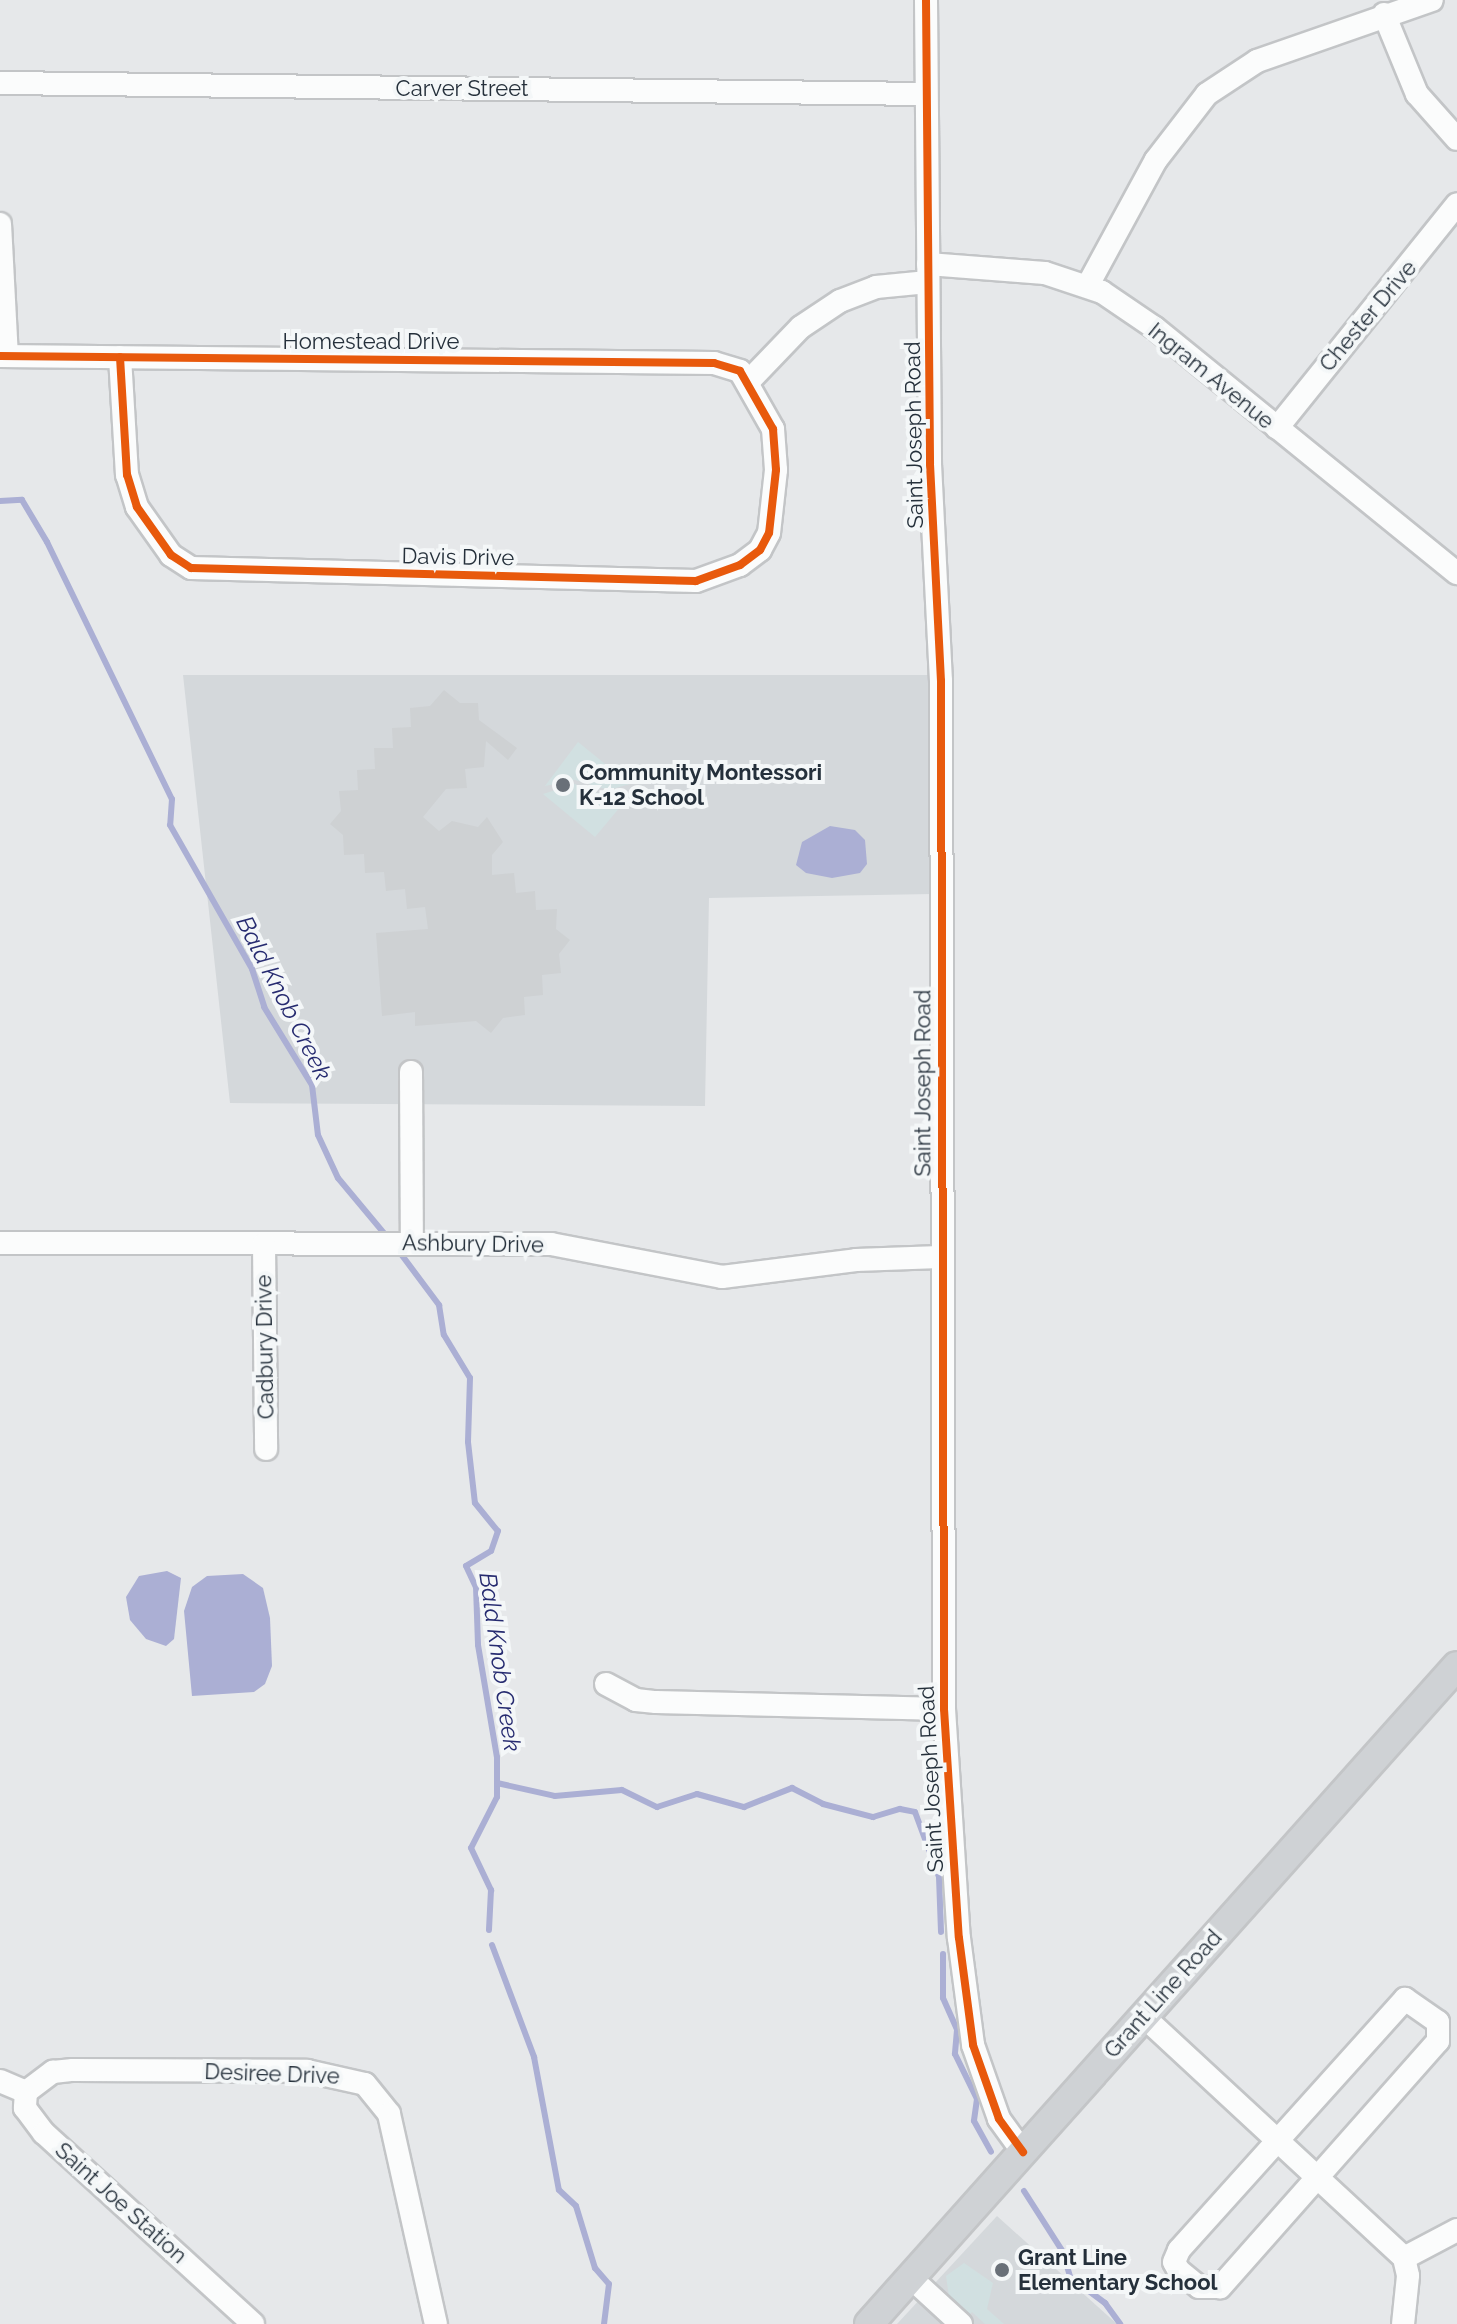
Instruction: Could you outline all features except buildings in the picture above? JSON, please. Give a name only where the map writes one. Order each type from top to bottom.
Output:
[{"type":"main road","name":"Grant Line Road","points":[[869,2324],[1457,1666]]},
{"type":"street","name":"Saint Joseph Road","points":[[926,0],[930,464],[941,681],[940,1257],[944,1709],[959,1938],[973,2045],[999,2119],[1023,2152]]},
{"type":"street","points":[[1088,285],[1156,160],[1207,94],[1257,61],[1384,14],[1432,0]]},
{"type":"street","points":[[1384,14],[1417,94],[1457,139]]},
{"type":"street","name":"Carver Street","points":[[0,83],[925,94]]},
{"type":"street","name":"Chester Drive","points":[[1277,428],[1457,204]]},
{"type":"street","points":[[0,224],[4,356]]},
{"type":"street","name":"Ingram Avenue","points":[[928,273],[1026,270],[1088,285],[1155,328],[1457,573]]},
{"type":"street","points":[[744,377],[801,327],[840,301],[876,287],[928,273]]},
{"type":"street","name":"Homestead Drive","points":[[4,356],[692,363],[744,377]]},
{"type":"street","name":"Davis Drive","points":[[120,357],[127,475],[137,507],[145,526],[171,555],[191,568],[696,581],[740,565],[760,550],[769,533],[776,470],[773,429],[744,377]]},
{"type":"street","points":[[410,1244],[411,1072]]},
{"type":"street","name":"Ashbury Drive","points":[[0,1243],[551,1244],[722,1277],[856,1260],[940,1257]]},
{"type":"street","name":"Cadbury Drive","points":[[264,1244],[266,1449]]},
{"type":"street","points":[[606,1684],[636,1700],[656,1702],[944,1709]]},
{"type":"street","points":[[1414,2001],[1438,2022],[1438,2041],[1320,2176],[1220,2287],[1199,2287],[1179,2271],[1174,2262],[1179,2250],[1277,2136],[1397,2003],[1414,2001]]},
{"type":"street","points":[[1143,2016],[1277,2136],[1404,2258],[1408,2276],[1403,2324]]},
{"type":"street","name":"Desiree Drive","points":[[26,2092],[53,2072],[73,2070],[307,2071],[365,2084],[389,2114],[436,2324]]},
{"type":"street","points":[[0,2081],[26,2092]]},
{"type":"street","name":"Saint Joe Station","points":[[26,2092],[25,2108],[44,2133],[253,2324]]},
{"type":"street","points":[[1404,2258],[1457,2230]]},
{"type":"street","points":[[911,2278],[961,2324]]},
{"type":"shaded area","name":"Community Montessori K-12 School","points":[[183,675],[929,675],[932,894],[709,898],[705,1106],[230,1103]]},
{"type":"shaded area","points":[[578,742],[630,784],[609,790],[575,780],[545,786]]},
{"type":"shaded area","points":[[575,784],[600,794],[631,794],[595,837],[543,794]]},
{"type":"shaded area","name":"Grant Line Elementary School","points":[[997,2216],[1117,2324],[897,2324]]},
{"type":"shaded area","points":[[964,2263],[993,2283],[987,2309],[1004,2324],[985,2324],[972,2312],[968,2316],[949,2297],[946,2276]]},
{"type":"water","points":[[830,826],[855,830],[865,840],[867,864],[860,873],[832,878],[806,873],[796,865],[802,842]]},
{"type":"water","points":[[167,1571],[181,1578],[174,1639],[166,1646],[146,1639],[130,1620],[126,1597],[139,1576]]},
{"type":"water","points":[[243,1574],[263,1588],[270,1618],[272,1666],[265,1684],[254,1692],[192,1696],[184,1611],[192,1587],[207,1576]]},
{"type":"waterway","name":"Bald Knob Creek","points":[[0,501],[22,500],[47,542],[172,799],[170,825],[252,969],[264,1007],[312,1085],[318,1135],[338,1178],[388,1238]]},
{"type":"waterway","name":"Bald Knob Creek","points":[[398,1250],[439,1305],[444,1335],[470,1378],[468,1442],[475,1503],[498,1531],[491,1551],[466,1566],[476,1587],[478,1645],[497,1757],[497,1797],[471,1848],[491,1890],[489,1930]]},
{"type":"waterway","points":[[497,1783],[555,1796],[622,1790],[657,1807],[697,1794],[744,1807],[792,1788],[823,1804],[873,1817],[900,1809],[915,1812],[939,1877],[941,1932]]},
{"type":"waterway","name":"Bald Knob Creek","points":[[492,1945],[534,2057],[559,2190],[576,2206],[595,2268],[609,2284],[604,2324]]},
{"type":"waterway","points":[[943,1954],[943,1998],[957,2030],[955,2054],[977,2099],[974,2121],[991,2152]]},
{"type":"waterway","points":[[1024,2191],[1063,2252],[1070,2277],[1105,2303],[1120,2324]]},
{"type":"cycle path","points":[[926,0],[930,464],[941,681],[944,1709],[959,1938],[973,2045],[999,2119],[1023,2152]]},
{"type":"cycle path","points":[[0,356],[714,363],[740,371],[773,429],[776,470],[769,533],[760,550],[740,565],[696,581],[191,568],[171,555],[137,507],[127,475],[120,357]]},
{"type":"place","name":"Community Montessori K-12 School","points":[[563,785]]},
{"type":"place","name":"Grant Line Elementary School","points":[[1002,2270]]}]
